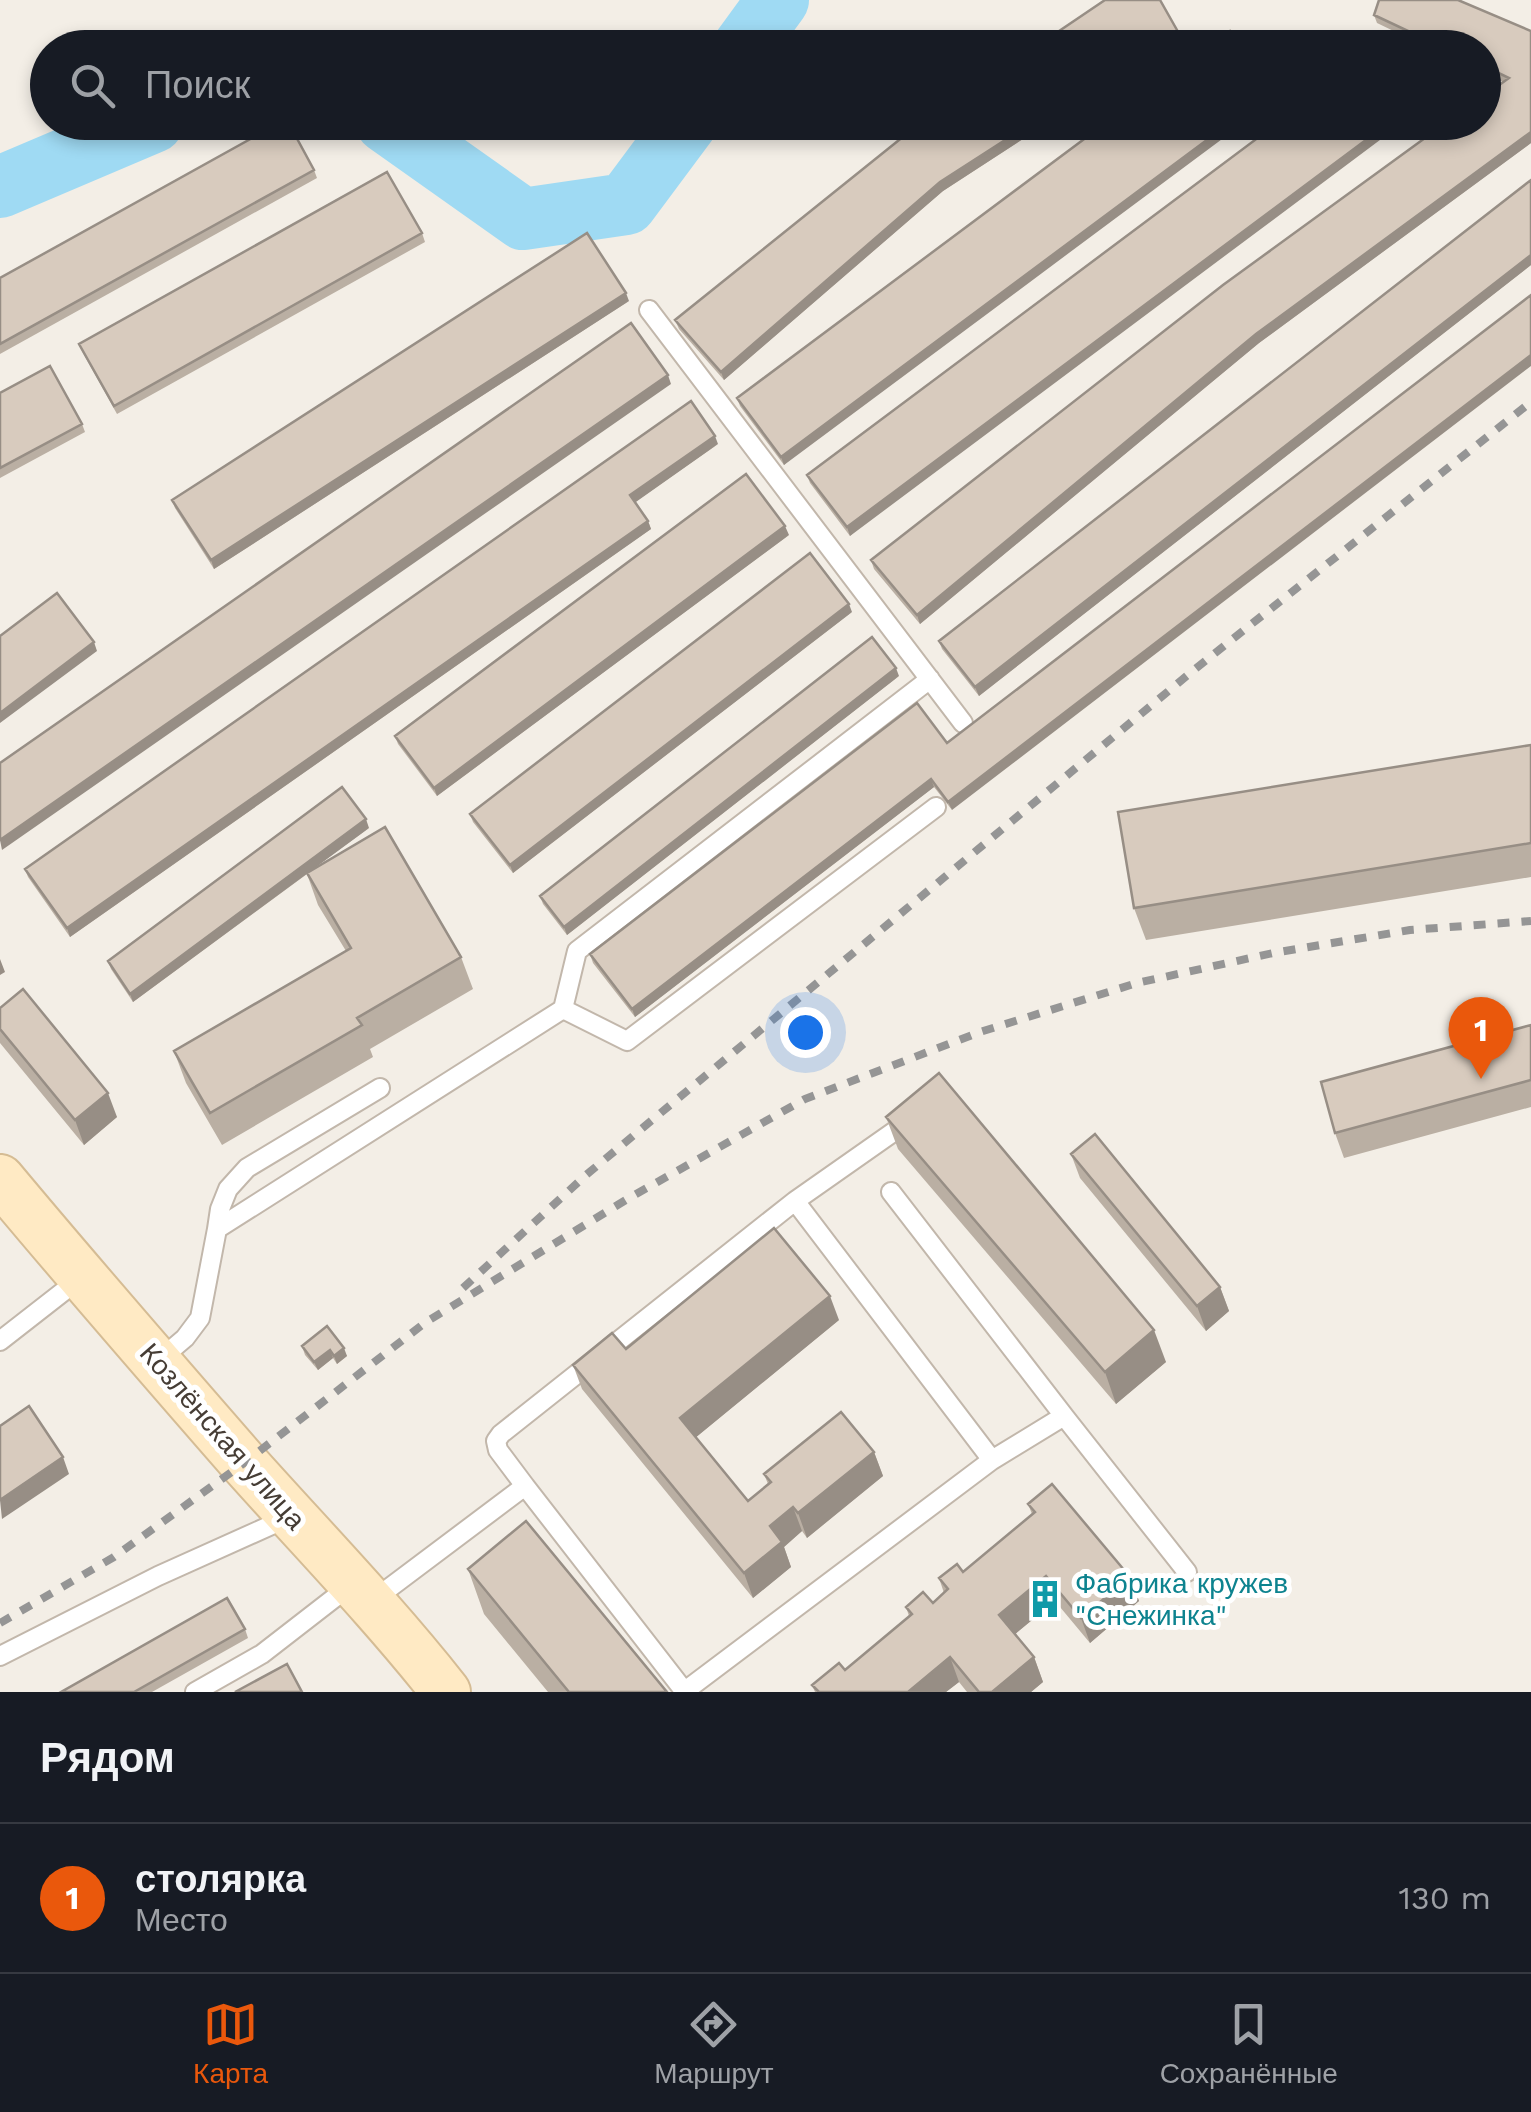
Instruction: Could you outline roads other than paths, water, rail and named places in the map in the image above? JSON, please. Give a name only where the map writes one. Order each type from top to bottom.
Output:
[{"type":"street","name":"Козлёнская улица","points":[[0,1178],[82,1278],[363,1592],[433,1688]]},
{"type":"lane","points":[[649,310],[963,723]]},
{"type":"lane","points":[[217,1229],[564,1009],[577,951],[930,679]]},
{"type":"lane","points":[[564,1009],[627,1040],[936,806]]},
{"type":"lane","points":[[158,1362],[200,1318],[220,1208],[228,1189],[247,1168],[380,1088]]},
{"type":"lane","points":[[924,1110],[795,1201],[500,1434],[498,1450],[685,1692],[992,1460],[1064,1416]]},
{"type":"lane","points":[[892,1192],[1187,1572]]},
{"type":"lane","points":[[795,1201],[992,1460]]},
{"type":"lane","points":[[0,1341],[82,1278]]},
{"type":"lane","points":[[195,1692],[363,1592],[525,1486]]},
{"type":"lane","points":[[0,1656],[158,1576],[292,1516]]},
{"type":"waterway","points":[[756,30],[778,0]]},
{"type":"waterway","points":[[0,187],[111,140]]},
{"type":"waterway","points":[[411,140],[523,219],[626,204],[674,140]]},
{"type":"railway","points":[[463,1288],[586,1175],[1195,669],[1531,402]]},
{"type":"railway","points":[[0,1623],[114,1557],[244,1463],[426,1322],[629,1198],[805,1099],[980,1032],[1137,983],[1273,953],[1410,930],[1531,921]]},
{"type":"place","name":"столярка","points":[[1481,1079]]},
{"type":"place","name":"Фабрика кружев \"Снежинка\"","points":[[1045,1599]]}]
